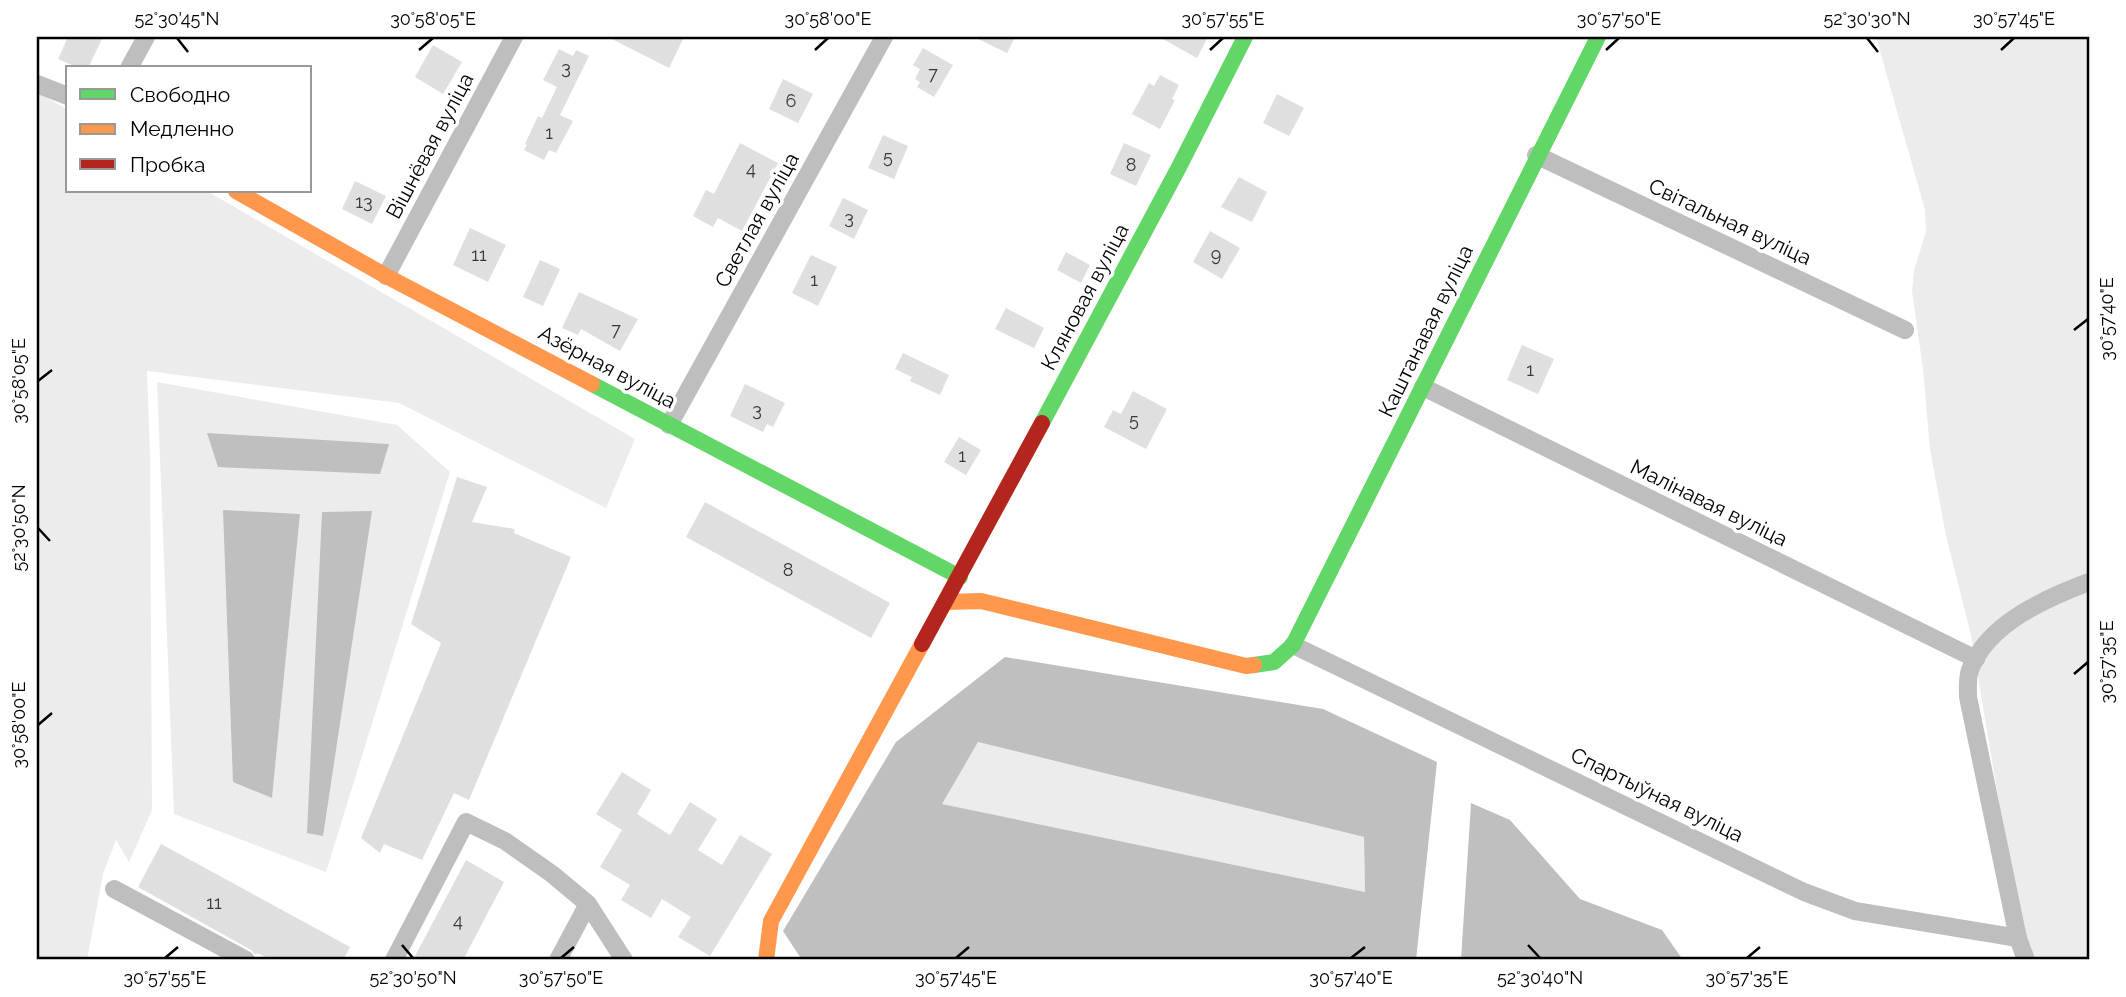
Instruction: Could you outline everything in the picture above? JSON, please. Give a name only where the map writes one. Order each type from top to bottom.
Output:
[{"type":"street","points":[[130,66],[146,37]]},
{"type":"street","name":"Вішнёвая вуліца","points":[[386,276],[514,37]]},
{"type":"street","name":"Светлая вуліца","points":[[669,425],[884,37]]},
{"type":"street","name":"Кляновая вуліца","points":[[766,960],[771,921],[902,678],[960,577],[1179,167],[1245,37]]},
{"type":"street","name":"Каштанавая вуліца","points":[[1293,645],[1536,155],[1598,37]]},
{"type":"street","points":[[37,84],[66,95]]},
{"type":"street","name":"Світальная вуліца","points":[[1536,155],[1905,330]]},
{"type":"street","name":"Азёрная вуліца","points":[[238,192],[386,276],[960,577]]},
{"type":"street","name":"Малінавая вуліца","points":[[1423,387],[1976,659]]},
{"type":"street","points":[[2026,960],[2018,938],[1968,697],[1969,673],[1982,648],[2013,620],[2050,597],[2089,582]]},
{"type":"street","points":[[946,602],[981,601],[1246,666],[1274,662],[1293,645]]},
{"type":"street","name":"Спартыўная вуліца","points":[[1293,645],[1804,891],[1855,911],[2018,938]]},
{"type":"street","points":[[394,960],[466,822],[505,841],[552,874],[588,904],[624,960]]},
{"type":"street","points":[[114,889],[246,960]]},
{"type":"street","points":[[558,960],[588,904]]},
{"type":"shaded area","points":[[1876,37],[2089,37],[2089,960],[2033,960],[2015,899],[1971,635],[1946,536],[1930,449],[1923,369],[1912,291],[1914,270],[1926,232],[1925,210]]},
{"type":"shaded area","points":[[37,92],[66,109],[66,192],[209,192],[635,439],[606,508],[399,403],[147,371],[152,810],[129,862],[116,840],[103,874],[87,960],[37,960]]},
{"type":"shaded area","points":[[157,382],[397,425],[450,472],[326,872],[174,814]],"holes":[[[223,511],[300,514],[272,797]]]},
{"type":"shaded area","points":[[207,433],[389,444],[380,474],[218,467]]},
{"type":"shaded area","points":[[223,510],[300,514],[272,798],[233,782]]},
{"type":"shaded area","points":[[372,511],[323,836],[307,833],[322,512]]},
{"type":"shaded area","points":[[1005,657],[1323,709],[1437,762],[1416,960],[802,960],[783,931],[896,742]],"holes":[[[978,742],[1364,837],[1365,892],[942,804]]]},
{"type":"shaded area","points":[[978,742],[1364,837],[1365,892],[941,804]]},
{"type":"shaded area","points":[[1471,803],[1510,820],[1580,899],[1662,930],[1683,960],[1461,960]]},
{"type":"building","points":[[68,37],[103,37],[89,66],[74,66],[58,59]]},
{"type":"building","points":[[608,37],[684,37],[669,68]]},
{"type":"building","points":[[974,37],[1015,37],[1007,53]]},
{"type":"building","points":[[1159,37],[1208,37],[1197,58]]},
{"type":"building","points":[[433,45],[462,62],[443,94],[415,77]]},
{"type":"building","points":[[923,48],[953,65],[934,97],[917,87],[920,82],[915,79],[920,69],[913,65]]},
{"type":"building","points":[[559,49],[573,56],[576,50],[589,56],[560,115],[573,121],[556,153],[549,150],[544,160],[524,150],[538,116],[542,118],[557,87],[543,80]]},
{"type":"building","points":[[1160,75],[1179,85],[1172,99],[1175,100],[1160,129],[1132,114],[1149,83],[1154,86]]},
{"type":"building","points":[[783,79],[813,94],[798,123],[769,109]]},
{"type":"building","points":[[1277,94],[1304,108],[1289,136],[1263,123]]},
{"type":"building","points":[[883,135],[908,146],[894,179],[868,168]]},
{"type":"building","points":[[740,143],[778,163],[742,231],[718,218],[713,227],[693,216],[706,190],[714,194]]},
{"type":"building","points":[[1124,143],[1151,155],[1136,186],[1110,174]]},
{"type":"building","points":[[1239,177],[1267,192],[1252,222],[1221,207]]},
{"type":"building","points":[[355,181],[386,196],[372,224],[342,209]]},
{"type":"building","points":[[843,198],[868,210],[854,239],[829,226]]},
{"type":"building","points":[[470,228],[506,245],[488,282],[453,265]]},
{"type":"building","points":[[1210,231],[1240,248],[1222,279],[1193,262]]},
{"type":"building","points":[[1066,252],[1090,265],[1081,283],[1057,270]]},
{"type":"building","points":[[811,255],[837,267],[818,306],[792,293]]},
{"type":"building","points":[[540,260],[560,269],[543,306],[523,297]]},
{"type":"building","points":[[579,292],[638,319],[620,351],[581,329],[578,335],[562,328]]},
{"type":"building","points":[[1006,308],[1044,328],[1034,348],[995,329]]},
{"type":"building","points":[[1522,345],[1554,359],[1538,394],[1507,380]]},
{"type":"building","points":[[903,353],[949,375],[940,395],[910,381],[912,377],[895,369]]},
{"type":"building","points":[[745,384],[785,403],[773,427],[767,424],[763,432],[730,416]]},
{"type":"building","points":[[1133,391],[1167,409],[1146,449],[1104,427],[1113,410],[1121,414]]},
{"type":"building","points":[[959,437],[981,450],[966,475],[944,462]]},
{"type":"building","points":[[457,477],[487,487],[472,522],[515,529],[514,533],[571,557],[469,800],[454,793],[422,860],[384,844],[380,853],[361,838],[441,643],[411,624]]},
{"type":"building","points":[[705,502],[890,603],[871,638],[686,537]]},
{"type":"building","points":[[622,772],[651,790],[637,814],[670,835],[690,802],[717,819],[698,850],[722,865],[740,835],[772,854],[710,956],[678,937],[691,917],[662,899],[651,918],[621,900],[630,885],[600,867],[622,830],[596,814]]},
{"type":"building","points":[[161,844],[350,947],[343,960],[272,960],[257,953],[256,955],[138,887]]},
{"type":"building","points":[[466,860],[504,882],[463,960],[413,960]]},
{"type":"traffic: fast","points":[[1042,423],[1245,37]]},
{"type":"traffic: fast","points":[[1254,665],[1274,662],[1293,645],[1598,37]]},
{"type":"traffic: fast","points":[[592,384],[960,577]]},
{"type":"traffic: slow","points":[[238,192],[386,276],[592,384]]},
{"type":"traffic: slow","points":[[946,602],[981,601],[1246,666],[1254,665]]},
{"type":"traffic: slow","points":[[766,960],[771,921],[922,644]]},
{"type":"traffic: jam","points":[[922,644],[1042,423]]}]
